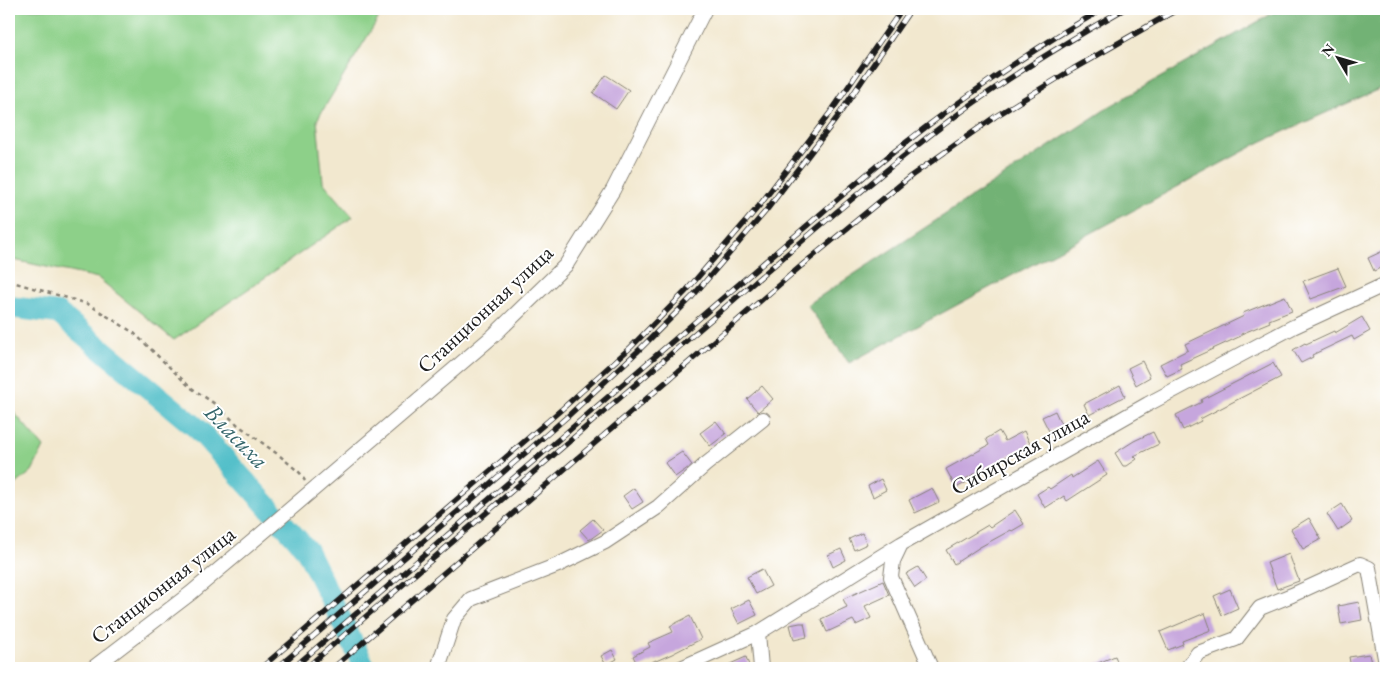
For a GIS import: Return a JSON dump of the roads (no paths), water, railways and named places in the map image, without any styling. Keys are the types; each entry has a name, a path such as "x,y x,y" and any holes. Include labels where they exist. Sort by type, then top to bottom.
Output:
{"street":[{"name":"Станционная улица","path":"93,668 191,593 260,535 493,336 566,265 614,190 705,9"},
{"name":"Сибирская улица","path":"681,668 758,633 901,544 1156,400 1293,327 1386,284"},
{"path":"438,668 454,619 472,598 558,565 605,542 658,507 705,465 763,419"},
{"path":"901,544 893,561 891,577 931,668"},
{"path":"1187,668 1198,653 1236,639 1260,608 1360,564 1369,568 1386,664"},
{"path":"758,633 761,668"}],"waterway":[{"name":"Власиха","path":"9,307 58,313 198,429 306,549 365,668"}],"railway":[{"path":"261,668 562,409 631,347 686,291 759,206 830,113 902,9"},
{"path":"277,668 568,416 637,352 692,297 765,212 836,119 911,9"},
{"path":"293,668 884,160 996,76 1049,41 1103,9"},
{"path":"306,668 815,230 898,161 941,127 1002,84 1054,50 1124,9"},
{"path":"333,668 801,266 911,176 996,116 1178,9"}]}
